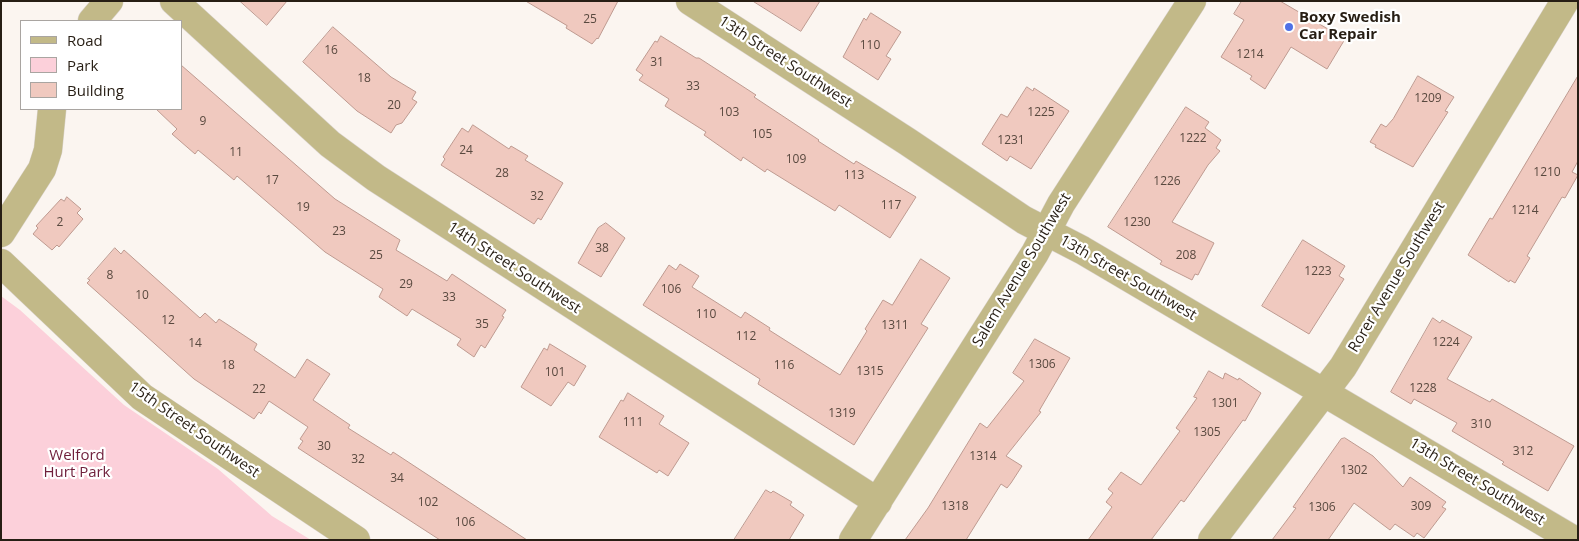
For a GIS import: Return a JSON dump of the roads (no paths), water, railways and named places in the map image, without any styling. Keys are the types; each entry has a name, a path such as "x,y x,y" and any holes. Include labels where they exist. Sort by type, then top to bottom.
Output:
{"street":[{"path":"93,20 110,1"},
{"name":"14th Street Southwest","path":"174,1 330,144 376,178 878,502"},
{"name":"13th Street Southwest","path":"690,1 908,142 1024,220 1082,250 1574,540"},
{"name":"Salem Avenue Southwest","path":"853,540 1047,232 1061,204 1192,1"},
{"path":"1565,1 1578,8"},
{"name":"Rorer Avenue Southwest","path":"1212,540 1343,366 1412,255 1499,106 1565,1"},
{"path":"1,233 42,170 48,150 52,110"},
{"name":"15th Street Southwest","path":"1,263 142,397 356,540"}],"place":[{"name":"Boxy Swedish Car Repair","path":"1289,27"}],"park label":[{"name":"Welford Hurt Park","path":"77,464"}]}
